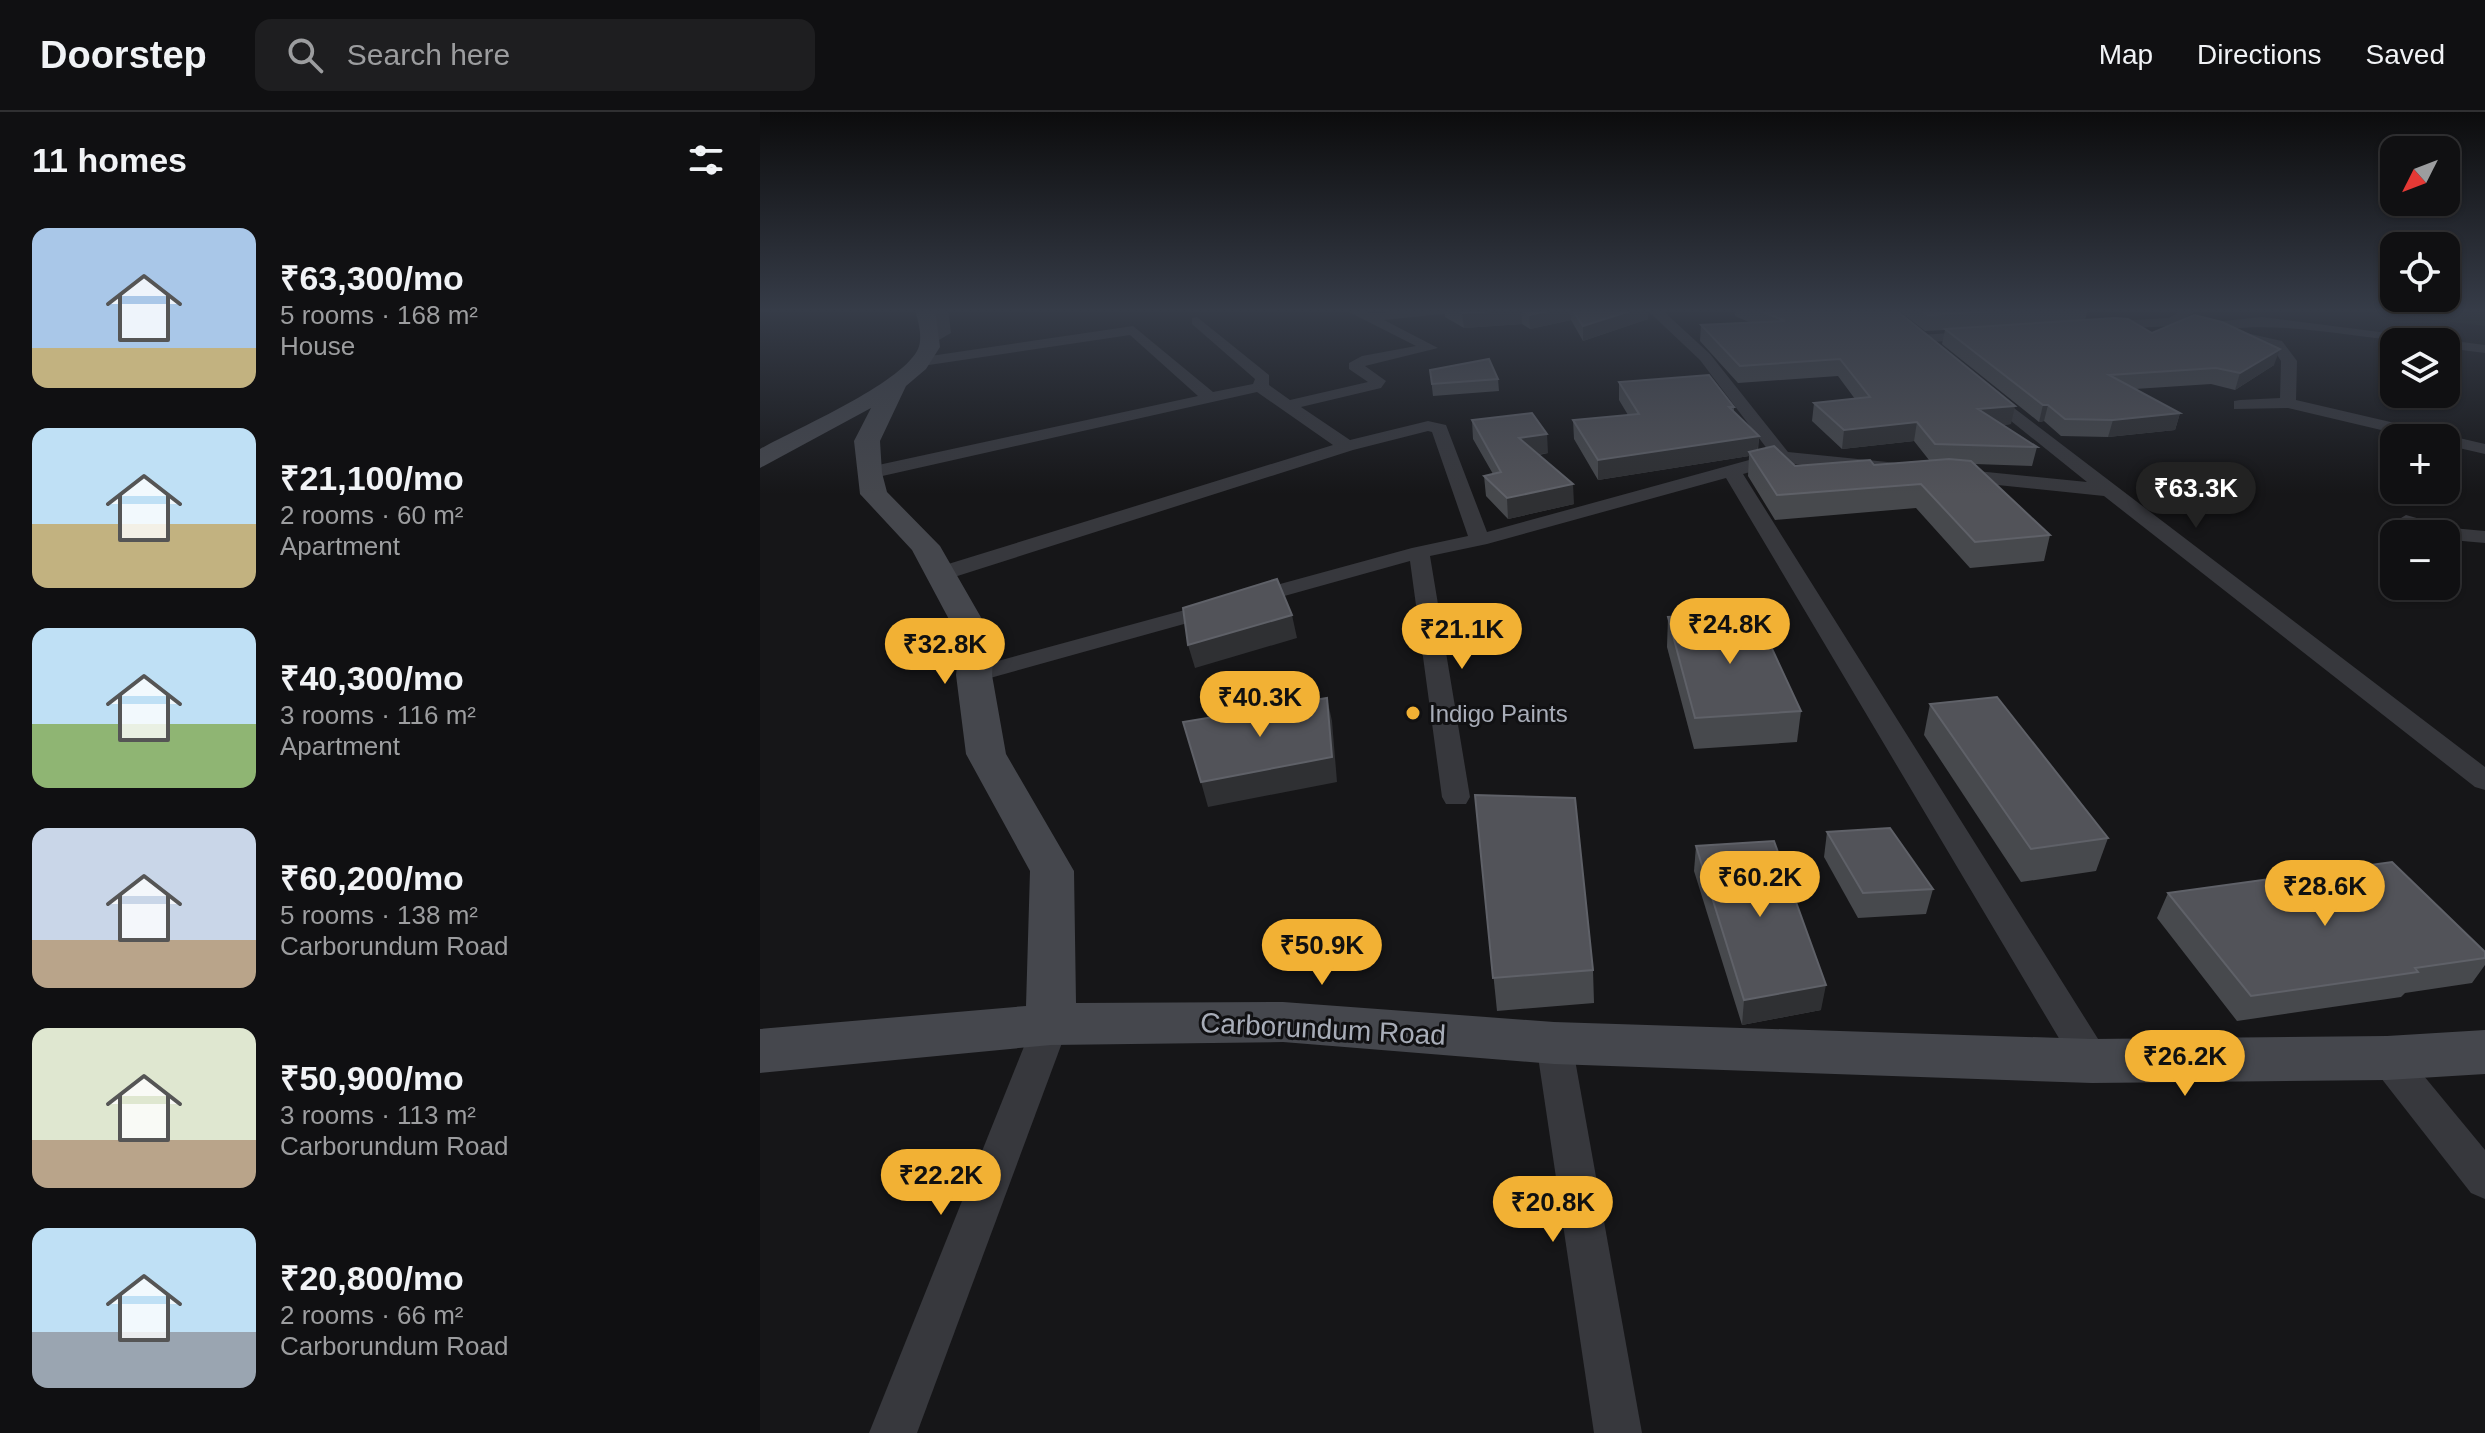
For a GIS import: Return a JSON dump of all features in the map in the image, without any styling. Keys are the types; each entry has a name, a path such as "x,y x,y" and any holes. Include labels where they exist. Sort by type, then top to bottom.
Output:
{"street":[{"path":"760,460 897,371"},
{"path":"893,1433 1051,1024 1052,871 986,754 974,675 977,640 925,546 874,494 869,473 867,441 910,371"},
{"path":"1179,371 1209,397"},
{"path":"1254,371 1263,378 1260,387"},
{"path":"1285,406 1375,385 1378,381 1362,371"},
{"path":"1716,371 1782,457"},
{"path":"2288,403 2289,371"},
{"path":"1966,378 2485,781"},
{"path":"869,473 1260,387 1347,446"},
{"path":"2240,405 2288,403 2380,424"},
{"path":"940,574 1347,446 1428,426 1440,429 1480,540"},
{"path":"2460,443 2485,449"},
{"path":"974,675 1419,552 1480,540 1782,457 1896,466 2107,490"},
{"path":"1731,470 2092,1061"},
{"path":"2460,535 2485,537"},
{"path":"1419,552 1456,797"},
{"name":"Carborundum Road","path":"763,1057 1051,1024 1283,1022 1554,1043 2092,1061 2387,1058 2485,1052"},
{"path":"1554,1043 1618,1433"},
{"path":"2387,1058 2485,1180"}],"building":[{"path":"1430,371 1494,371 1498,379 1432,384"},
{"path":"1849,371 1971,371 2015,406 1978,409 2037,447 1935,444 1917,422 1844,430 1814,403 1870,397"},
{"path":"1999,371 2176,371 2109,375 2180,413 2113,420 2065,419 2048,405 2043,405"},
{"path":"1709,375 1734,407 1729,407 1759,436 1598,460 1573,420 1639,414 1619,382"},
{"path":"1532,413 1547,434 1519,438 1573,484 1507,498 1484,476 1501,472 1472,420"},
{"path":"1774,446 1795,466 1870,460 1874,465 1949,459 1971,461 2050,535 1975,542 1921,484 1777,495 1749,452"},
{"path":"1277,579 1292,615 1188,645 1183,608"},
{"path":"1755,612 1801,711 1695,718 1668,617"},
{"path":"1997,697 2108,838 2031,849 1930,704"},
{"path":"1327,698 1332,757 1201,782 1183,722"},
{"path":"1475,795 1575,798 1593,970 1493,978"},
{"path":"1890,828 1933,889 1863,893 1827,832"},
{"path":"1774,841 1826,985 1744,1000 1696,846"},
{"path":"2392,862 2485,952 2485,958 2415,968 2418,972 2251,996 2168,893"}],"place":[{"name":"Indigo Paints","path":"1413,713"}]}
